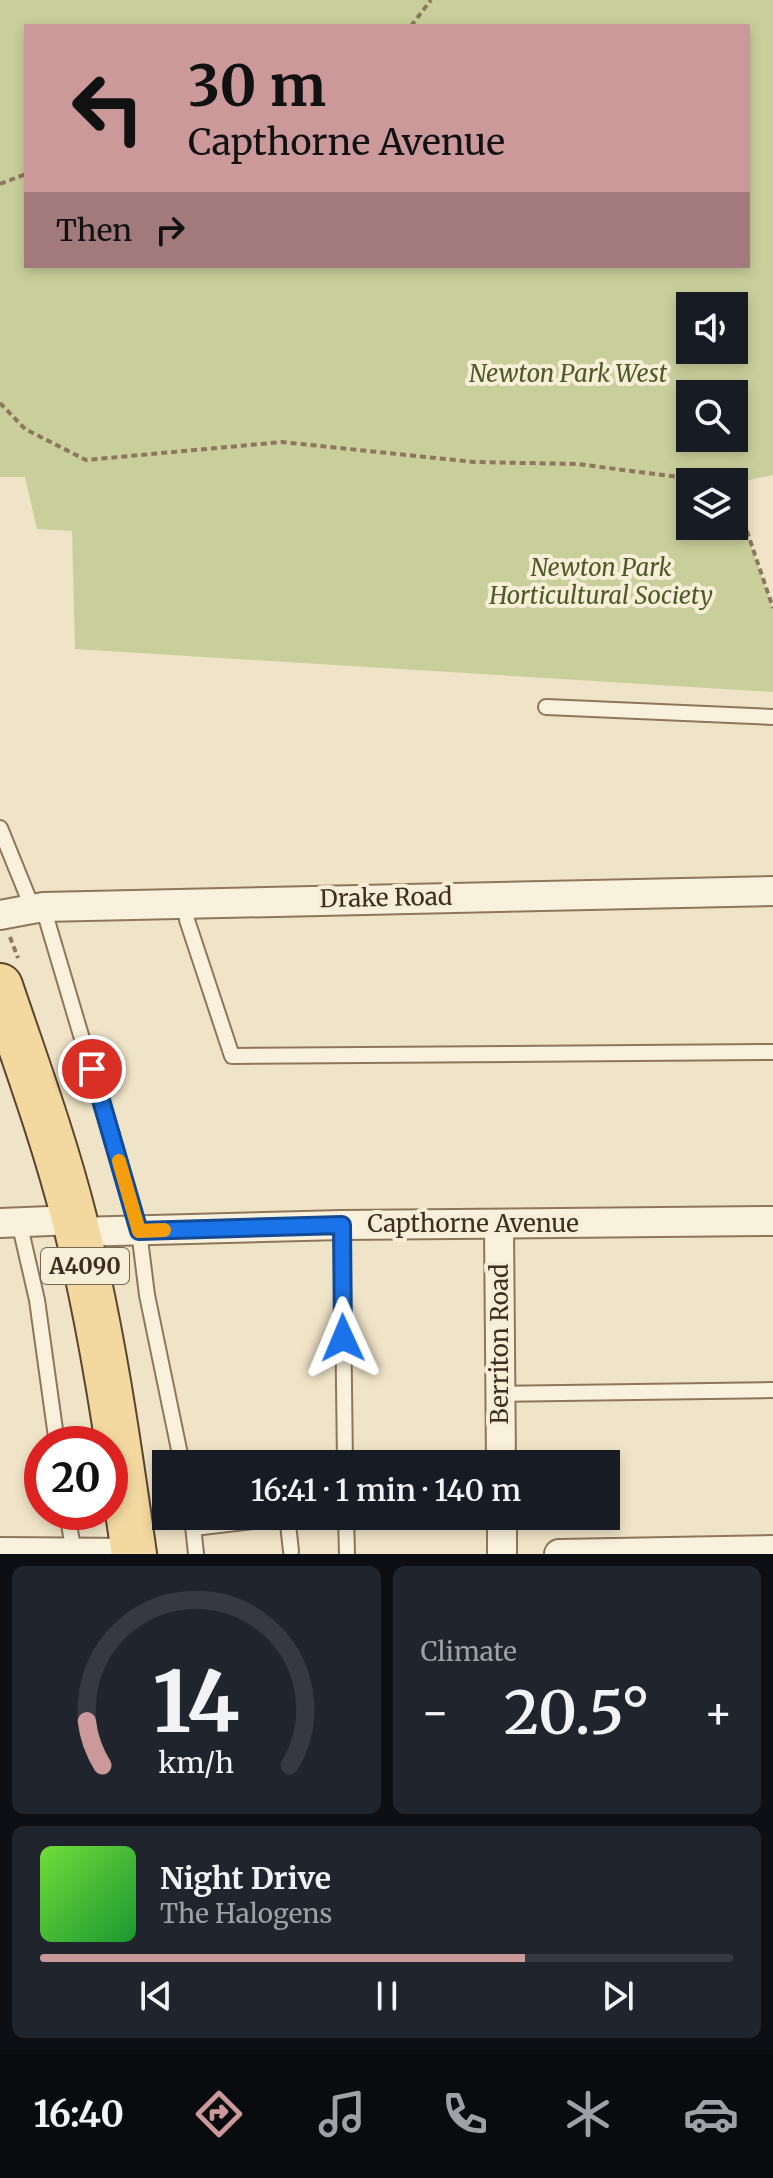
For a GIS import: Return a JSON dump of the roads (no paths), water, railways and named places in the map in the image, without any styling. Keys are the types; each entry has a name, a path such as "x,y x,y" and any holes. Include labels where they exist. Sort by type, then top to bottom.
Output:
{"main road":[{"name":"A4090","path":"0,986 48,1122 76,1226 99,1326 134,1553"}],"street":[{"name":"Drake Road","path":"0,915 38,907 773,891"},
{"name":"Capthorne Avenue","path":"10,1222 139,1231 342,1225 773,1221"},
{"name":"Berriton Road","path":"499,1225 501,1450"},
{"path":"502,1530 502,1554"},
{"path":"559,1554 773,1550"},
{"path":"0,1552 134,1553"}],"lane":[{"path":"546,707 773,717"},
{"path":"0,828 38,907 139,1231 147,1295 179,1450"},
{"path":"187,903 187,920 232,1056 773,1052"},
{"path":"10,1222 37,1300 54,1426"},
{"path":"342,1225 345,1450"},
{"path":"499,1394 773,1390"},
{"path":"70,1530 74,1554"},
{"path":"194,1530 196,1554"},
{"path":"289,1530 291,1551"},
{"path":"346,1530 347,1554"}],"park label":[{"name":"Newton Park West","path":"568,374"},
{"name":"Newton Park Horticultural Society","path":"601,582"}]}
